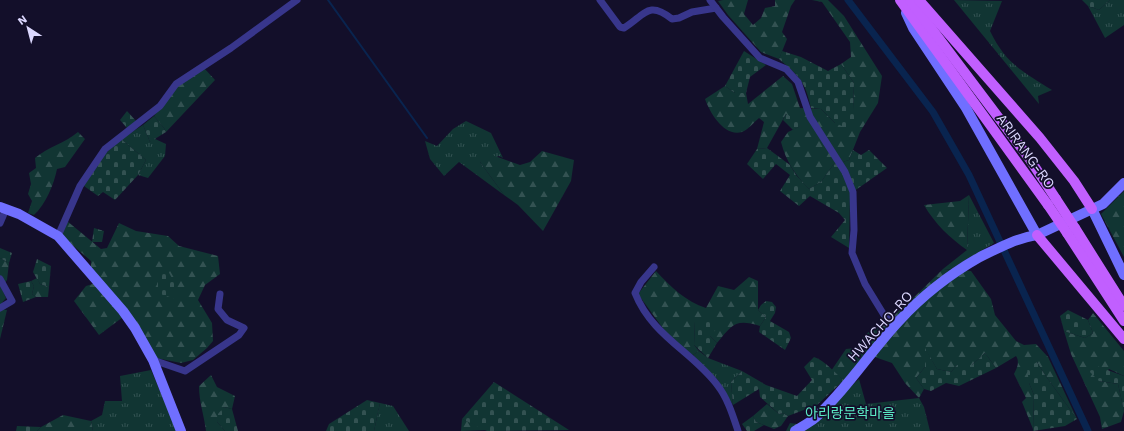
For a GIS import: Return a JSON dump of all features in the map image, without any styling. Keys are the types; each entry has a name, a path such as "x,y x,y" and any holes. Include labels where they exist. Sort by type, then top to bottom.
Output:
{"main road":[{"name":"ARIRANG-RO","path":"903,0 1010,132 1056,198 1071,231 1124,321"},
{"name":"ARIRANG-RO","path":"903,0 1048,205 1071,231 1124,306"},
{"path":"919,0 1040,138 1074,181 1092,209"},
{"path":"1037,235 1124,339"}],"street":[{"path":"58,236 80,186 105,149 160,106 176,84 231,48 297,0"},
{"path":"600,0 620,27 624,28 642,12 653,7 663,10 672,19 679,18 692,12 716,8"},
{"path":"710,0 760,58 786,69 798,82 810,117 846,172 853,192 854,230 852,253 865,284 884,315 899,321"},
{"path":"903,0 913,28 966,108 1037,235 1104,204 1124,183"},
{"path":"0,223 3,208 19,214 58,236 123,311 135,328 153,360 181,431"},
{"path":"1092,209 1124,275"},
{"name":"HWACHO-RO","path":"795,431 815,418 853,377 899,321 935,286 962,268 994,250 1018,240 1037,235"},
{"path":"654,266 641,282 635,293 638,302 672,343 698,365 718,386 729,406 738,431"},
{"path":"0,279 12,301 0,308"},
{"path":"153,360 185,370 240,336 244,328 227,320 218,309 220,294"}],"green space":[{"path":"748,0 744,14 753,25 761,18 765,8 775,6 775,0 795,0 791,6 782,32 787,39 779,59 761,52 728,15 718,1"},
{"path":"812,0 828,0 844,16 882,76 878,103 860,132 849,160 833,165 821,182 809,189 792,167 781,142 788,132 801,126 786,114 767,148 757,149 764,122 759,118 749,128 742,132 735,133 729,131 714,117 705,99 725,86 735,93 746,93 748,104 783,76 792,84 800,108 821,109 835,123 853,110 854,83 841,64 851,57 850,42 822,2"},
{"path":"954,0 1002,1 990,31 1002,51 1016,66 1052,90 1038,96 1039,104"},
{"path":"1082,0 1110,0 1099,10 1088,6"},
{"path":"1110,0 1124,0 1124,25 1105,38 1088,6 1099,10"},
{"path":"744,51 766,65 750,77 746,93 735,93 725,86"},
{"path":"782,51 801,57 828,71 841,64 854,83 853,110 858,116 849,129 835,123 821,109 811,108 801,80 779,59"},
{"path":"204,68 215,80 166,132 154,116 177,87"},
{"path":"127,111 136,121 127,128 120,120"},
{"path":"786,114 801,122 801,126 793,130 783,120"},
{"path":"154,116 166,132 150,142 143,125"},
{"path":"466,121 491,133 503,158 499,156 480,162 504,195 459,162 444,176 430,159 425,141 437,146 453,129"},
{"path":"143,125 150,142 153,138 166,144 165,156 148,178 138,175 146,160 121,139"},
{"path":"78,132 85,139 65,167 57,169 49,194 42,205 34,215 28,213 32,201 28,194 31,184 29,173 36,168 35,158"},
{"path":"121,139 146,160 138,175 115,200 103,192 98,196 84,186 105,154"},
{"path":"767,148 790,165 796,175 809,189 821,182 833,165 849,160 853,150 861,155 869,150 887,168 850,194 849,248 831,237 845,220 839,213 810,196 799,206 780,191 790,175 776,164 763,179 747,164 757,149"},
{"path":"542,151 574,160 571,181 543,231 518,205 504,195 480,162 484,152 520,165 530,162"},
{"path":"1124,191 1124,257 1101,214"},
{"path":"969,195 994,243 951,269 943,269 967,250"},
{"path":"969,195 967,250 943,230 924,205 960,201"},
{"path":"67,221 101,249 107,248 119,223 136,231 168,236 179,246 218,256 220,274 205,285 198,300 212,323 213,341 207,348 193,360 181,363 156,358 136,335 141,329 91,267 91,261 61,235"},
{"path":"94,228 104,231 102,242 92,242"},
{"path":"0,248 12,253 9,263 0,258"},
{"path":"0,258 9,263 7,280 1,287 6,298 0,305"},
{"path":"37,259 51,266 49,287 40,284 33,272"},
{"path":"162,268 167,269 178,289 176,299 157,293 157,273"},
{"path":"943,269 971,271 991,299 995,315 1016,341 1024,345 1036,344 1048,357 1077,419 1037,362 1029,383 1034,395 1033,429 1022,402 1026,398 1014,374 1018,363 1016,356 996,368 985,353 972,365 957,365 951,372 937,369 925,349 925,367 916,378 924,389 919,398 905,383 892,363 866,354 844,380 831,371 846,349 856,348 864,336 895,314"},
{"path":"656,271 685,298 706,308 718,286 734,290 749,277 758,281 758,310 766,317 760,326 745,323 735,325 717,343 695,321 694,345 699,351 693,355 670,338 638,294"},
{"path":"37,278 40,284 49,287 48,297 36,297 32,294 34,286 31,281"},
{"path":"31,281 34,286 32,294 36,297 23,302 18,284"},
{"path":"96,283 123,317 99,335 74,301 86,286"},
{"path":"766,301 772,302 776,307 775,313 770,321 789,332 791,338 785,350 759,332 760,326 766,317 758,310"},
{"path":"0,309 7,310 0,339"},
{"path":"1068,310 1088,320 1093,333 1085,338 1064,331 1060,316"},
{"path":"1093,313 1124,351 1124,376 1109,369 1099,381 1118,384 1124,411 1121,422 1102,429 1100,417 1071,354 1064,331 1085,338 1093,333 1088,320"},
{"path":"712,317 718,327 710,336 717,343 708,358 694,345 695,321"},
{"path":"925,348 937,369 951,372 957,365 972,365 985,353 996,368 959,386 946,383 931,391 924,389 916,378 925,367"},
{"path":"699,351 708,358 742,371 731,382 733,405 718,380 693,355"},
{"path":"814,357 826,364 844,380 817,405 788,416 783,413 779,414 760,397 759,389 733,405 731,382 742,371 766,385 797,396 812,380 804,367"},
{"path":"1037,362 1077,419 1065,426 1033,431 1034,395 1029,383 1027,368"},
{"path":"1094,365 1124,376 1124,411 1118,384 1099,381 1089,371"},
{"path":"151,370 177,431 93,431 91,421 102,415 105,401 122,401 120,376"},
{"path":"211,375 217,387 235,396 232,409 224,407 217,422 225,431 206,431 199,386"},
{"name":"아리랑문학마을","path":"859,379 866,404 919,398 924,407 930,431 799,431"},
{"path":"494,382 569,430 487,431 462,419"},
{"path":"367,400 380,403 374,431 326,431 329,424"},
{"path":"380,403 393,406 409,431 374,431"},
{"path":"767,404 779,414 783,413 788,416 781,426 774,429 756,422 753,416"},
{"path":"224,407 232,409 238,431 225,431 217,422 218,414"},
{"path":"63,415 91,421 93,431 37,431 41,427"},
{"path":"753,416 756,422 764,425 754,431 747,431 742,424"},
{"path":"462,419 488,430 461,431"},
{"path":"790,423 831,429 852,427 854,431 786,431"},
{"path":"17,426 41,427 37,431 16,431"}],"waterway":[{"path":"328,0 427,138"},
{"path":"848,0 933,112 969,175 1088,431"}]}
